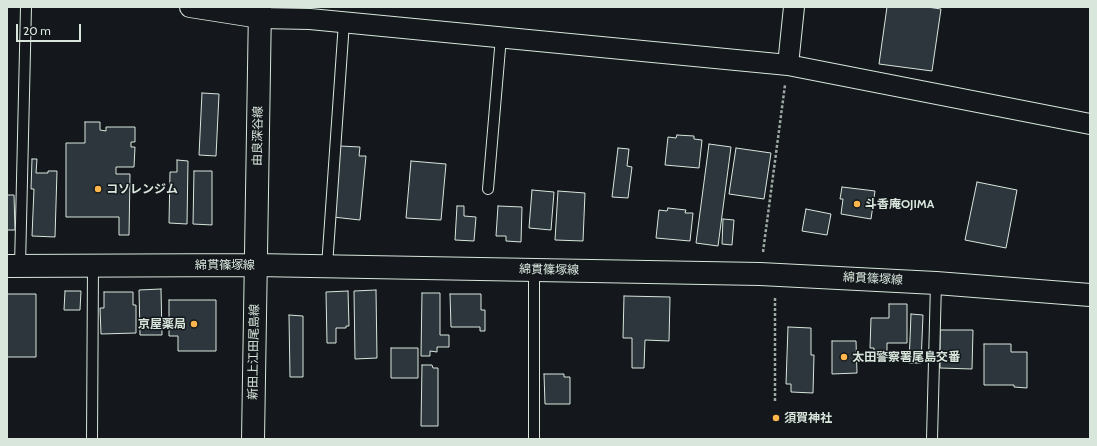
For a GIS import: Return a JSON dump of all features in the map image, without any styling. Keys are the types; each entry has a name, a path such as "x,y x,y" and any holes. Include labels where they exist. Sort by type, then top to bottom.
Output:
{"main road":[{"name":"由良深谷線","path":"255,265 260,12"},
{"name":"綿貫篠塚線","path":"13,266 255,265 768,275 936,283 1090,295"},
{"name":"新田上江田尾島線","path":"253,439 255,265"}],"street":[{"path":"190,7 260,12 310,19 788,65 1090,124"},
{"path":"788,65 794,7"}],"lane":[{"path":"13,266 26,7"},
{"path":"327,266 344,22"},
{"path":"488,189 501,37"},
{"path":"92,439 93,266"},
{"path":"534,270 534,439"},
{"path":"932,439 936,283"}],"path":[{"path":"775,401 768,275 788,65"}],"building":[{"path":"887,7 927,7 941,9 932,71 879,64"},
{"path":"202,93 219,94 216,156 199,155"},
{"name":"コソレンジム","path":"85,122 100,122 100,130 106,131 106,127 135,127 135,142 131,142 131,147 135,147 134,167 116,167 116,174 130,174 129,235 119,235 119,217 66,217 66,143 85,143"},
{"path":"677,135 694,136 694,139 702,140 699,168 665,165 668,137 676,138"},
{"path":"709,144 731,147 718,246 696,243"},
{"path":"340,146 360,147 359,156 366,156 360,220 333,217"},
{"path":"618,148 629,149 627,166 632,167 628,198 612,197"},
{"path":"736,148 771,153 764,199 729,194"},
{"path":"32,159 37,159 36,173 57,171 55,237 32,236 34,189 31,189"},
{"path":"177,160 188,161 187,224 169,223 170,172 177,172"},
{"path":"411,161 446,164 441,220 406,218"},
{"path":"194,171 212,171 212,225 193,224"},
{"path":"977,182 1017,190 1006,248 965,240"},
{"path":"842,187 875,191 871,219 841,214 843,199 840,199"},
{"path":"532,190 554,192 551,230 529,228"},
{"path":"558,191 585,193 583,241 555,240"},
{"path":"7,195 14,195 15,230 7,230"},
{"path":"457,206 464,206 464,216 476,217 474,241 455,240"},
{"path":"498,206 522,207 521,242 506,241 506,236 496,236"},
{"path":"668,208 686,210 685,213 693,213 690,241 656,238 659,210 667,211"},
{"path":"806,209 831,214 827,235 802,231"},
{"path":"723,219 734,220 732,245 722,244"},
{"path":"161,289 162,335 140,335 139,290"},
{"path":"376,290 377,358 355,359 354,291"},
{"path":"65,291 81,291 80,310 64,310"},
{"path":"348,291 349,326 346,326 346,328 336,328 336,343 327,343 326,292"},
{"path":"104,292 133,292 133,305 136,305 136,333 101,334 100,308 104,308"},
{"path":"422,293 440,293 440,335 449,335 449,347 437,347 437,352 430,351 430,356 421,356"},
{"path":"7,294 36,294 36,357 7,357"},
{"path":"450,294 481,294 481,310 485,310 485,331 480,331 480,327 451,327"},
{"path":"624,296 670,297 669,341 645,340 644,368 632,368 632,338 623,338"},
{"path":"169,300 216,300 216,351 178,351 178,336 169,336"},
{"path":"889,304 907,304 907,343 887,343 887,354 874,354 874,348 870,348 871,318 889,318"},
{"path":"911,314 923,315 921,363 909,363"},
{"path":"289,315 303,316 303,377 290,377"},
{"path":"788,327 811,328 811,355 814,355 813,393 791,392 791,384 786,384"},
{"path":"940,330 973,330 972,369 940,368"},
{"path":"832,341 856,341 857,373 832,374"},
{"path":"984,344 1011,344 1011,352 1027,352 1027,388 1014,387 1014,385 984,385"},
{"path":"391,348 418,348 418,378 391,378"},
{"path":"422,365 432,365 433,368 438,368 438,426 421,426"},
{"path":"544,374 564,374 564,377 570,377 570,404 545,404"}],"place":[{"name":"コソレンジム","path":"98,189"},
{"name":"斗香庵OJIMA","path":"857,204"},
{"name":"京屋薬局","path":"194,324"},
{"name":"太田警察署尾島交番","path":"844,357"},
{"name":"須賀神社","path":"776,418"}]}
